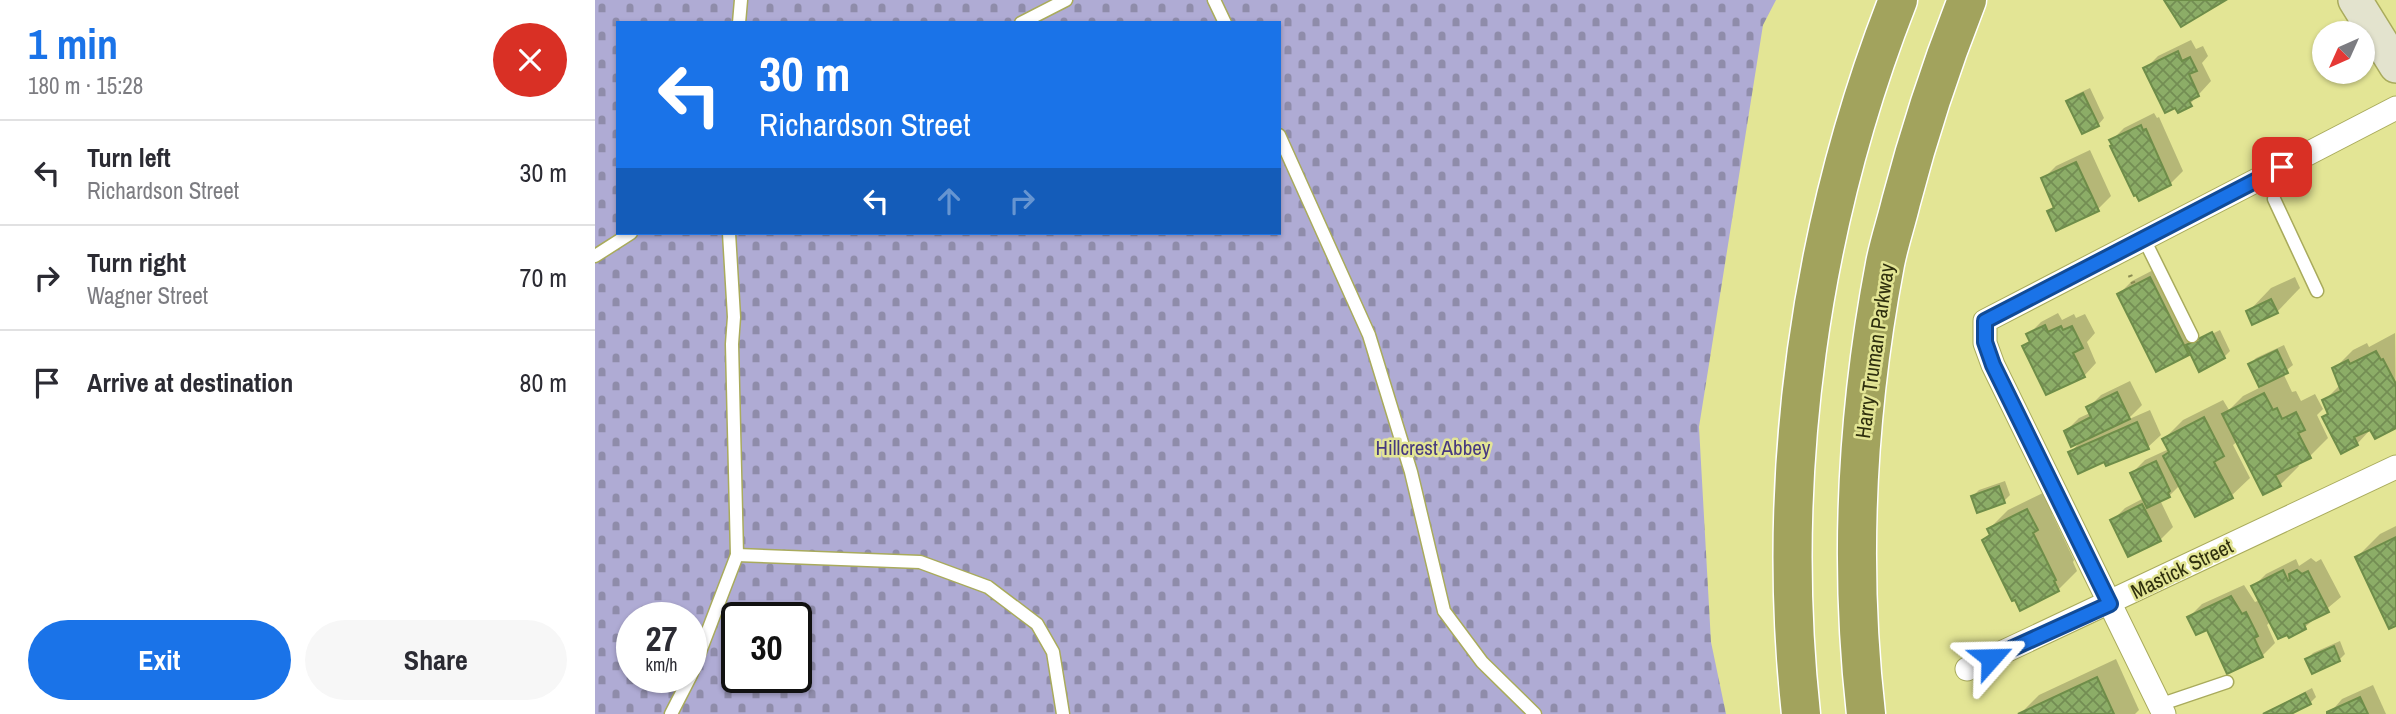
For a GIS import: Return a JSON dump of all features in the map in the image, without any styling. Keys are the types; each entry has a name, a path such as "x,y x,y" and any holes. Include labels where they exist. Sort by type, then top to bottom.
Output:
{"highway":[{"path":"1801,714 1793,565 1796,459 1807,354 1847,85 1872,0"},
{"path":"1823,250 1849,147 1881,44 1898,0"},
{"name":"Harry Truman Parkway","path":"1865,714 1860,667 1857,565 1860,463 1872,350 1885,263 1911,164 1941,66 1967,0"}],"main road":[{"path":"2355,0 2396,66"}],"street":[{"path":"2162,710 1993,365 1985,342 1985,321 2396,108"},
{"name":"Mastick Street","path":"1967,669 2110,604 2396,467"}],"lane":[{"path":"739,21 741,0"},
{"path":"1025,21 1066,0"},
{"path":"1214,0 1224,21"},
{"path":"1281,139 1369,335 1411,472 1444,611 1482,662 1535,714"},
{"path":"2274,199 2317,291"},
{"path":"595,256 628,235"},
{"path":"707,634 737,555 729,235"},
{"path":"2144,239 2192,336"},
{"path":"737,555 920,562 988,587 1037,624 1053,652 1063,714"},
{"path":"2162,710 2228,681"},
{"path":"671,714 682,693"}],"green space":[{"name":"Hillcrest Abbey","path":"595,0 1776,0 1763,25 1699,427 1711,642 1726,714 595,714"}],"building":[{"path":"2164,0 2226,0 2181,27"},
{"path":"2178,51 2182,61 2190,57 2197,71 2189,74 2199,96 2189,101 2192,106 2178,113 2175,108 2165,113 2143,68"},
{"path":"2083,93 2099,126 2082,134 2066,101"},
{"path":"2141,125 2143,130 2146,129 2171,185 2139,201 2136,195 2134,196 2109,140"},
{"path":"2076,162 2099,211 2056,231 2047,211 2054,208 2041,178"},
{"path":"2150,277 2189,355 2156,372 2117,294"},
{"path":"2271,299 2278,313 2252,325 2246,311"},
{"path":"2045,325 2048,332 2061,326 2063,330 2072,326 2083,348 2073,353 2085,377 2046,395 2022,346 2030,342 2026,334"},
{"path":"2212,332 2225,358 2199,372 2186,345"},
{"path":"2277,350 2288,373 2259,387 2248,364"},
{"path":"2376,351 2396,384 2396,428 2375,439 2370,430 2354,437 2358,445 2341,454 2322,417 2328,414 2322,400 2341,391 2332,368 2348,360 2350,364"},
{"path":"2117,392 2130,419 2071,447 2064,431 2091,417 2086,407"},
{"path":"2264,393 2273,410 2277,408 2282,419 2296,412 2305,430 2298,433 2311,458 2275,475 2281,486 2263,495 2222,414"},
{"path":"2204,417 2224,456 2214,462 2233,498 2195,517 2163,456 2169,452 2162,439"},
{"path":"2137,422 2149,449 2106,466 2104,462 2078,474 2068,452"},
{"path":"2156,461 2170,491 2170,497 2147,508 2130,473"},
{"path":"1999,486 2005,503 1977,513 1971,496"},
{"path":"2142,504 2161,541 2128,557 2110,520"},
{"path":"2027,509 2038,530 2033,533 2059,591 2020,611 2015,600 2012,601 1982,540 1990,535 1987,529"},
{"path":"2396,537 2396,626 2389,629 2355,557"},
{"path":"2283,570 2288,581 2289,574 2297,570 2302,574 2308,571 2329,612 2304,624 2306,629 2289,638 2287,635 2278,639 2251,586"},
{"path":"2231,596 2242,614 2246,612 2258,636 2254,638 2263,657 2227,674 2207,630 2196,635 2187,617"},
{"path":"2334,646 2340,661 2312,674 2305,659"},
{"path":"2097,677 2114,714 2018,714"},
{"path":"2305,693 2311,704 2291,714 2263,714"},
{"path":"2360,697 2368,714 2327,714 2327,712"}],"route":[{"path":"1991,658 2110,604 1993,365 1985,342 1985,321 2282,167"}]}
